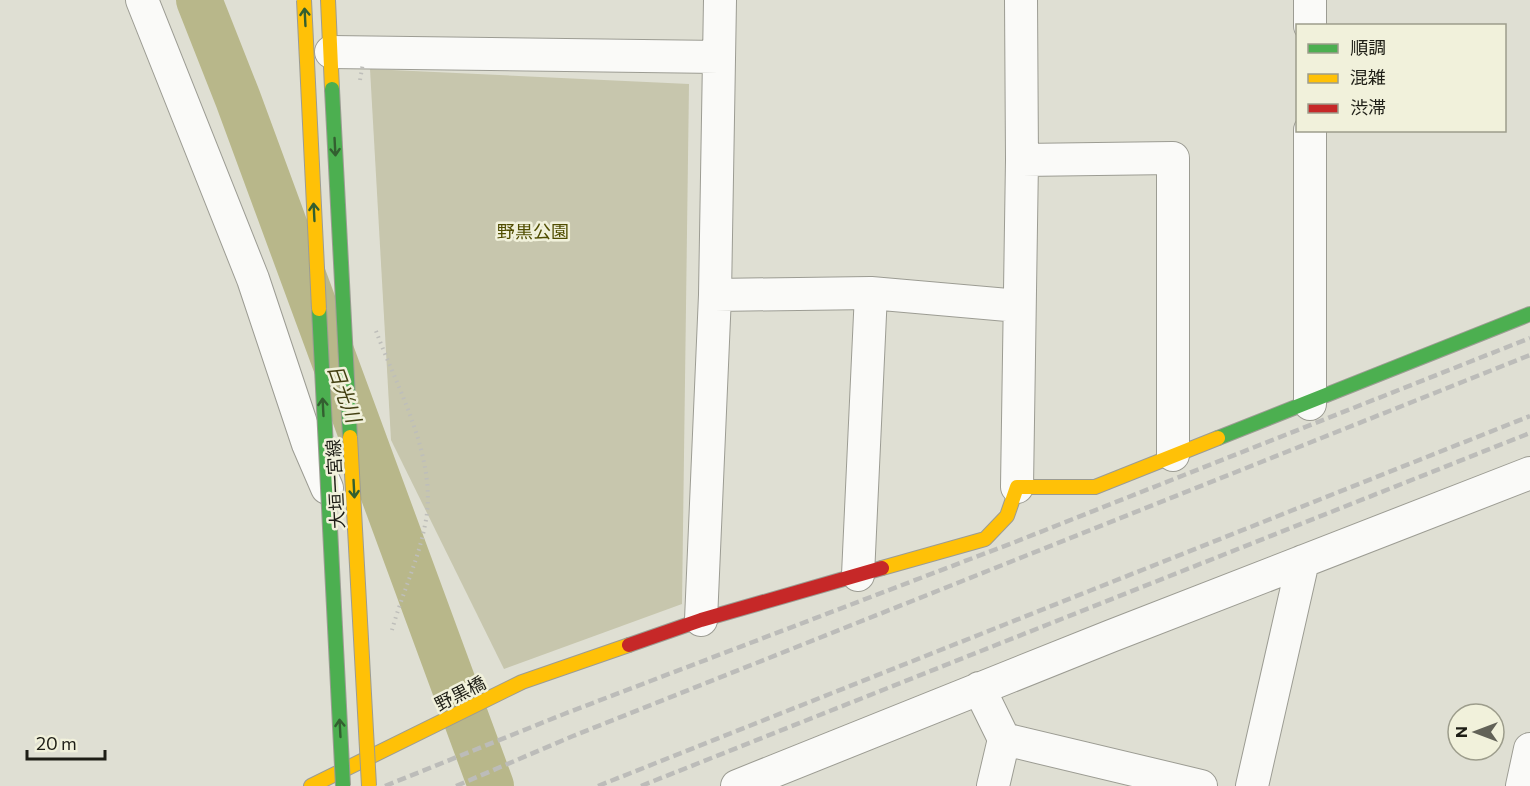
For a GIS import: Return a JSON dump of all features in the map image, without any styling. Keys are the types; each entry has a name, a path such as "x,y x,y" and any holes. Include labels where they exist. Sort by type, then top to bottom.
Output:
{"main road":[{"name":"大垣一宮線","path":"304,0 356,779"},
{"name":"大垣一宮線","path":"327,0 331,52 356,779"},
{"path":"1017,487 1095,487 1310,404 1530,314"},
{"name":"野黒橋","path":"311,786 356,779 415,736 522,682 701,620 985,539 1007,516 1017,487"}],"street":[{"path":"142,0 253,279 308,444 340,520 345,542 356,779"},
{"path":"701,620 715,295 720,0"},
{"path":"1017,487 1022,159 1021,0"},
{"path":"1310,0 1310,24"},
{"path":"331,52 719,57"},
{"path":"1310,132 1310,404"},
{"path":"1022,159 1173,158 1173,455"},
{"path":"715,295 871,293 1019,306"},
{"path":"858,575 871,293"},
{"path":"737,786 979,688 1530,473"},
{"path":"1252,786 1303,561"},
{"path":"979,688 1004,740 993,786"},
{"path":"1004,740 1201,786"},
{"path":"1522,786 1530,749"}],"path":[{"path":"360,84 363,63"},
{"path":"374,326 421,446 429,487 426,523 391,632"}],"green space":[{"name":"野黒公園","path":"370,69 689,84 682,604 504,669 391,440"}],"waterway":[{"name":"日光川","path":"199,0 238,99 491,786"}],"railway":[{"path":"385,786 564,714 1015,542 1530,338"},
{"path":"456,786 573,736 1530,355"},
{"path":"598,786 1530,416"},
{"path":"641,786 1530,433"}],"traffic: fast":[{"path":"332,89 350,437"},
{"path":"319,309 343,786"},
{"path":"1218,438 1530,314"}],"traffic: slow":[{"path":"304,0 319,309"},
{"path":"328,0 332,89"},
{"path":"350,437 369,786"},
{"path":"882,568 985,539 1007,516 1017,487 1095,487 1218,438"},
{"path":"311,786 522,682 629,645"}],"traffic: jam":[{"path":"629,645 701,620 882,568"}]}
